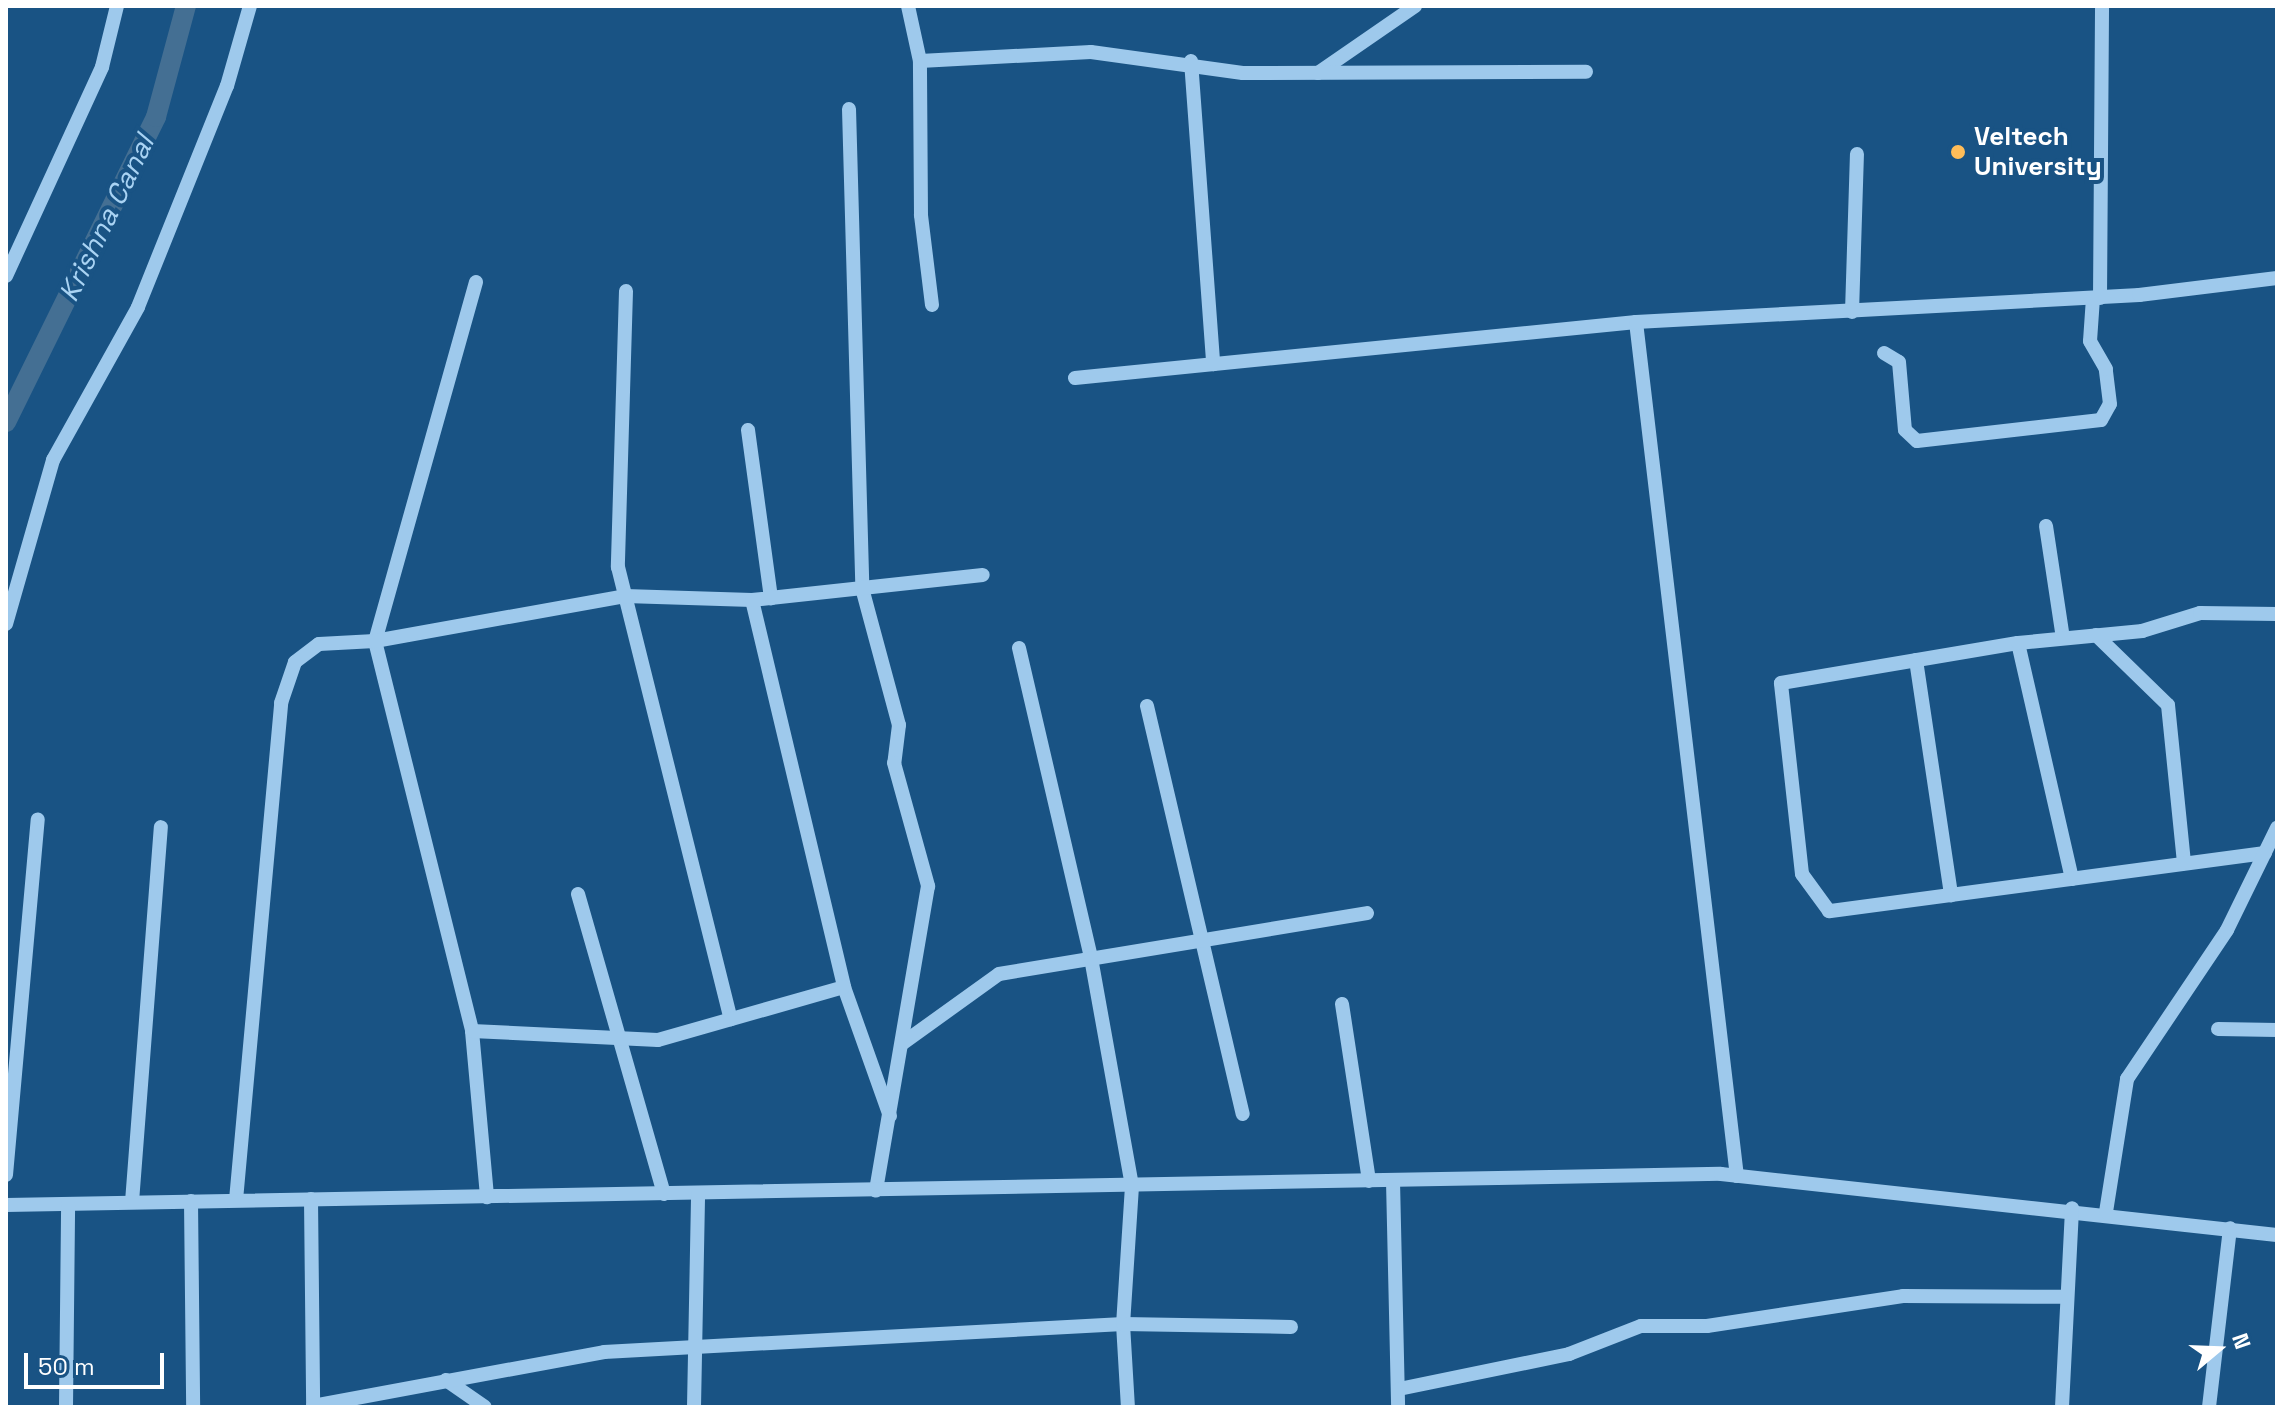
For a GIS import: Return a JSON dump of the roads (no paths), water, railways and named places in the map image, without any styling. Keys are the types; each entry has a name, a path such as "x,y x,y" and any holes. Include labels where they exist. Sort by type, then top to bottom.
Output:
{"street":[{"path":"6,276 102,67 117,6"},
{"path":"6,624 53,460 138,307 227,86 250,6"},
{"path":"908,6 920,61 921,215 932,305"},
{"path":"1318,73 1415,6"},
{"path":"1884,353 1899,362 1905,430 1917,441 2101,420 2110,404 2106,369 2090,341 2097,298 2102,6"},
{"path":"920,61 1091,52 1191,61 1243,73 1586,72"},
{"path":"1191,61 1213,364"},
{"path":"849,109 862,588 899,725 894,763 928,886 911,954 903,1043 876,1191"},
{"path":"1852,312 1857,154"},
{"path":"1075,378 1636,322 2097,298 2277,278"},
{"path":"476,282 375,641 472,1031 487,1197"},
{"path":"626,291 618,567 731,1019"},
{"path":"1636,322 1737,1176"},
{"path":"748,430 771,598"},
{"path":"2046,526 2063,638"},
{"path":"236,1200 281,703 295,662 319,644 375,641 625,596 752,600 983,575"},
{"path":"752,600 844,987 890,1116"},
{"path":"2265,853 1829,911 1802,874 1781,683 2018,643 2142,631 2200,613 2277,614"},
{"path":"2096,635 2168,705 2184,863"},
{"path":"2018,643 2072,879"},
{"path":"1019,648 1091,958 1132,1186 1123,1324 1128,1407"},
{"path":"1916,660 1951,895"},
{"path":"1147,706 1243,1114"},
{"path":"6,1175 38,819"},
{"path":"132,1202 161,827"},
{"path":"2106,1212 2127,1079 2227,930 2277,828"},
{"path":"578,894 664,1194"},
{"path":"903,1043 999,974 1367,913"},
{"path":"472,1031 658,1040 844,987"},
{"path":"1342,1004 1369,1181"},
{"path":"2218,1029 2277,1030"},
{"path":"6,1205 1737,1176 2072,1208 2277,1235"},
{"path":"1393,1181 1398,1407"},
{"path":"694,1407 699,1349 698,1193"},
{"path":"311,1199 313,1406 604,1352 1123,1324 1291,1327"},
{"path":"191,1201 193,1407"},
{"path":"66,1407 68,1204"},
{"path":"2062,1407 2072,1208"},
{"path":"2209,1407 2230,1228"},
{"path":"1399,1389 1569,1354 1641,1326 1707,1326 1903,1296 2067,1297"},
{"path":"446,1380 485,1407"}],"waterway":[{"name":"Krishna Canal","path":"6,422 156,117 186,6"}],"place":[{"name":"Veltech University","path":"1958,152"}]}
